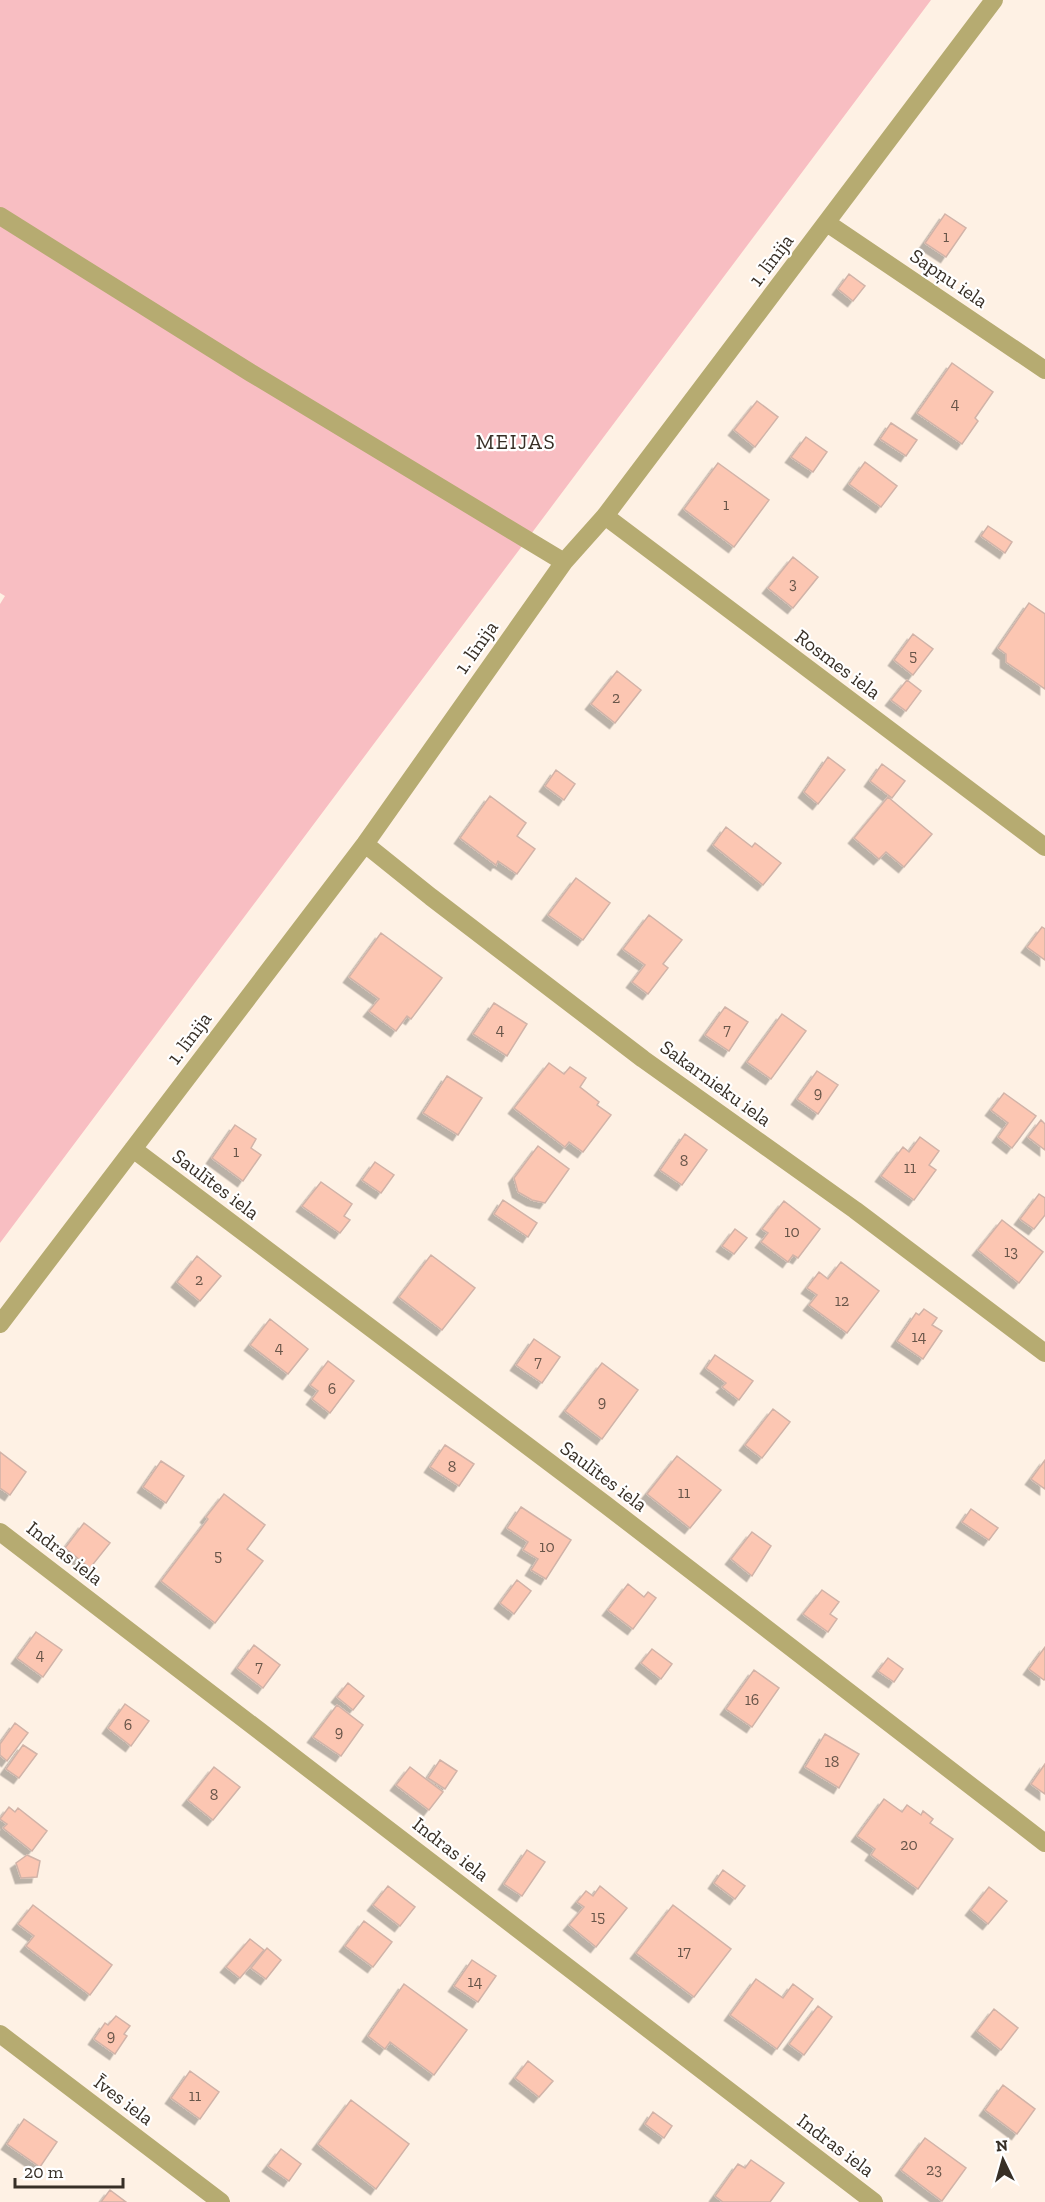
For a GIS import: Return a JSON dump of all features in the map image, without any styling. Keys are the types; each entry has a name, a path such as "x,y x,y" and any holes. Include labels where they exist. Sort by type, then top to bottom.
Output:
{"street":[{"name":"1. līnija","path":"0,1324 365,844 564,562 605,516 994,0"},
{"path":"0,216 251,373 564,562"},
{"name":"Sapņu iela","path":"827,224 1045,370"},
{"name":"Rosmes iela","path":"605,516 1045,847"},
{"name":"Sakarnieku iela","path":"365,844 643,1059 855,1210 1045,1353"},
{"name":"Saulītes iela","path":"133,1149 606,1505 1045,1843"},
{"name":"Indras iela","path":"0,1532 874,2202"},
{"name":"Īves iela","path":"0,2034 221,2202"}],"shaded area":[{"path":"0,0 931,0 0,1243 0,604 5,596 0,593"}],"building":[{"path":"945,214 966,228 946,257 925,243"},
{"path":"849,274 865,286 853,301 838,289"},
{"path":"952,363 993,392 975,418 978,421 962,444 917,413"},
{"path":"757,401 778,417 755,447 734,430"},
{"path":"891,423 917,440 906,456 880,439"},
{"path":"806,437 827,452 813,472 791,457"},
{"path":"865,462 897,486 881,507 849,484"},
{"path":"718,463 769,500 734,547 684,509"},
{"path":"988,526 1012,542 1005,553 981,536"},
{"path":"793,557 818,577 793,608 768,588"},
{"path":"1029,603 1045,614 1045,689 1006,662 1006,654 998,648"},
{"path":"913,634 933,649 913,675 894,660"},
{"path":"617,671 641,690 615,723 591,704"},
{"path":"907,680 921,691 906,711 891,700"},
{"path":"828,757 845,770 818,804 804,792"},
{"path":"882,764 905,781 892,798 870,781"},
{"path":"556,770 575,784 564,800 545,786"},
{"path":"490,796 526,823 517,836 535,849 517,874 498,861 496,865 460,838"},
{"path":"888,797 932,834 904,867 886,852 879,859 854,838"},
{"path":"726,827 752,847 755,843 781,863 763,885 713,845"},
{"path":"576,878 610,903 583,940 548,915"},
{"path":"649,915 682,940 663,964 668,968 648,994 632,982 645,965 623,949"},
{"path":"1042,927 1045,929 1045,960 1027,947"},
{"path":"381,933 442,978 411,1019 407,1016 396,1031 369,1011 379,999 349,977"},
{"path":"494,1003 527,1024 507,1056 473,1034"},
{"path":"725,1007 748,1022 729,1051 705,1035"},
{"path":"782,1014 806,1031 771,1079 747,1062"},
{"path":"549,1063 564,1074 570,1067 586,1078 580,1087 599,1102 597,1105 611,1115 583,1152 569,1142 565,1147 514,1108"},
{"path":"817,1071 838,1085 818,1114 797,1099"},
{"path":"447,1076 482,1098 458,1135 423,1113"},
{"path":"1004,1093 1036,1116 1012,1148 998,1137 1008,1123 991,1110"},
{"path":"1041,1120 1045,1124 1045,1150 1028,1137"},
{"path":"235,1125 256,1139 251,1148 261,1155 243,1181 212,1158"},
{"path":"685,1134 707,1150 682,1185 660,1170"},
{"path":"920,1137 939,1151 929,1165 936,1170 914,1200 881,1176 903,1147 909,1152"},
{"path":"538,1146 569,1169 545,1203 532,1200 518,1192 514,1178"},
{"path":"375,1162 394,1175 381,1193 362,1180"},
{"path":"321,1182 352,1204 344,1216 350,1220 340,1233 302,1206"},
{"path":"1039,1194 1045,1198 1045,1215 1034,1229 1020,1219"},
{"path":"503,1200 537,1223 528,1237 494,1214"},
{"path":"784,1201 820,1229 798,1258 793,1255 788,1262 761,1242 768,1233 762,1229"},
{"path":"1002,1220 1043,1252 1019,1283 978,1250"},
{"path":"735,1229 747,1238 734,1254 722,1246"},
{"path":"431,1255 475,1288 442,1330 399,1297"},
{"path":"197,1256 221,1276 200,1301 177,1282"},
{"path":"841,1262 879,1291 847,1333 809,1305 817,1295 807,1288 819,1272 828,1279"},
{"path":"924,1309 937,1318 932,1325 942,1331 923,1359 897,1341 916,1313 919,1315"},
{"path":"270,1319 308,1349 288,1374 250,1345"},
{"path":"534,1339 560,1357 542,1383 516,1365"},
{"path":"715,1355 753,1381 739,1400 722,1387 726,1383 706,1368"},
{"path":"328,1361 354,1381 330,1413 312,1399 318,1391 310,1385"},
{"path":"602,1363 638,1390 602,1439 565,1411"},
{"path":"773,1409 790,1422 762,1458 745,1445"},
{"path":"445,1445 474,1464 459,1486 430,1467"},
{"path":"0,1452 26,1472 10,1495 0,1488"},
{"path":"677,1456 721,1490 690,1528 647,1494"},
{"path":"1045,1460 1045,1489 1031,1479"},
{"path":"161,1461 184,1476 166,1503 143,1487"},
{"path":"224,1494 265,1525 247,1549 263,1561 215,1623 161,1581"},
{"path":"521,1507 571,1540 546,1579 531,1570 538,1559 523,1550 528,1542 507,1528"},
{"path":"971,1509 998,1528 989,1540 962,1522"},
{"path":"84,1523 110,1543 90,1568 65,1548"},
{"path":"752,1532 771,1546 752,1576 731,1559"},
{"path":"517,1580 531,1591 514,1614 500,1603"},
{"path":"628,1584 644,1597 648,1592 656,1598 633,1629 608,1610"},
{"path":"822,1590 839,1602 830,1614 837,1619 828,1632 803,1614"},
{"path":"36,1632 62,1650 43,1677 17,1658"},
{"path":"254,1645 280,1665 263,1688 237,1668"},
{"path":"1045,1647 1045,1679 1044,1680 1029,1669"},
{"path":"652,1649 672,1664 661,1679 641,1663"},
{"path":"888,1658 903,1669 894,1682 878,1671"},
{"path":"754,1670 779,1688 752,1727 726,1709"},
{"path":"348,1683 364,1696 353,1710 337,1697"},
{"path":"125,1704 149,1721 131,1746 108,1728"},
{"path":"337,1705 363,1725 341,1756 313,1737"},
{"path":"15,1723 28,1733 7,1761 0,1755 0,1744"},
{"path":"825,1734 859,1754 839,1788 805,1767"},
{"path":"23,1745 37,1754 19,1778 6,1769"},
{"path":"440,1760 457,1771 445,1789 428,1778"},
{"path":"1045,1764 1045,1794 1031,1784"},
{"path":"214,1767 240,1787 213,1820 188,1800"},
{"path":"410,1767 443,1792 429,1810 396,1785"},
{"path":"884,1799 902,1812 907,1805 921,1815 923,1811 933,1819 930,1823 953,1839 918,1889 871,1855 875,1849 857,1836"},
{"path":"9,1807 15,1812 18,1808 47,1831 32,1851 3,1828 7,1824 0,1819"},
{"path":"527,1850 545,1862 522,1896 504,1884"},
{"path":"27,1855 40,1861 37,1877 21,1878 16,1863"},
{"path":"723,1870 745,1886 735,1899 714,1883"},
{"path":"388,1886 415,1907 400,1926 373,1905"},
{"path":"600,1886 627,1908 596,1947 569,1925 584,1907 577,1902 586,1891 593,1896"},
{"path":"989,1887 1007,1901 988,1924 971,1910"},
{"path":"33,1905 112,1965 90,1995 26,1946 34,1936 18,1924"},
{"path":"673,1905 731,1949 694,1997 636,1953"},
{"path":"364,1921 392,1942 373,1967 345,1946"},
{"path":"250,1939 264,1950 240,1978 226,1967"},
{"path":"267,1948 281,1960 266,1979 251,1968"},
{"path":"472,1960 496,1976 478,2002 454,1986"},
{"path":"756,1979 783,1998 793,1984 813,1999 777,2049 730,2015"},
{"path":"404,1984 467,2030 434,2075 390,2042 385,2049 368,2036"},
{"path":"818,2006 832,2017 804,2055 789,2044"},
{"path":"994,2009 1018,2028 1001,2050 977,2031"},
{"path":"116,2016 130,2026 124,2034 127,2036 115,2054 94,2039 105,2023 108,2025"},
{"path":"528,2061 553,2081 539,2097 515,2078"},
{"path":"190,2071 219,2092 200,2119 171,2098"},
{"path":"1003,2085 1035,2109 1017,2134 985,2110"},
{"path":"351,2100 409,2144 376,2189 318,2144"},
{"path":"653,2112 672,2126 664,2138 645,2124"},
{"path":"24,2119 57,2142 40,2167 7,2144"},
{"path":"925,2138 966,2168 942,2201 901,2170"},
{"path":"281,2149 301,2164 289,2181 268,2166"},
{"path":"751,2160 784,2183 770,2202 723,2202 715,2196 738,2164 745,2168"},
{"path":"110,2190 126,2202 101,2202"}],"district":[{"name":"MEIJAS","path":"516,442"}]}
